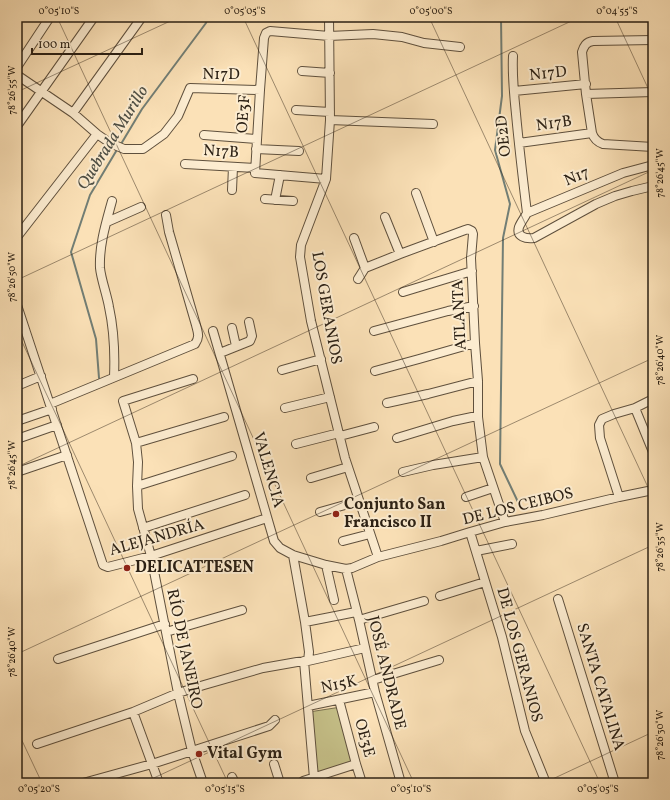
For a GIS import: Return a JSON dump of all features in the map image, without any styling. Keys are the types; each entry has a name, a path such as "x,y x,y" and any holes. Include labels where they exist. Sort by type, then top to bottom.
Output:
{"street":[{"path":"17,67 50,17"},
{"path":"17,126 94,17"},
{"path":"73,113 142,17"},
{"name":"LOS GERANIOS","path":"329,17 330,116 326,179 301,245 300,257 311,322 348,467 378,557"},
{"name":"OE3F","path":"255,171 264,38 266,33 270,31 329,36"},
{"path":"329,36 373,34 402,37 424,43 460,47"},
{"path":"653,40 593,41 588,42 584,46 582,52 586,94 594,138 603,144 653,147"},
{"name":"OE2D","path":"513,56 512,73 527,213"},
{"path":"302,71 330,73"},
{"path":"17,75 73,113 97,134 17,237"},
{"name":"N17D","path":"514,92 586,84"},
{"name":"N17D","path":"97,134 110,143 124,149 143,148 164,134 178,116 190,88 260,90"},
{"path":"586,94 653,92"},
{"path":"296,110 330,116 433,124"},
{"name":"N17B","path":"519,143 592,133"},
{"path":"204,135 257,139"},
{"path":"256,149 300,152"},
{"name":"N17B","path":"185,164 233,167 280,175 326,179"},
{"name":"N17","path":"527,213 622,172 653,164"},
{"path":"232,190 233,167"},
{"path":"275,200 280,175"},
{"path":"527,213 519,226 519,232 521,236 526,238 534,238 596,204 614,196 653,186"},
{"path":"416,193 434,242"},
{"path":"265,199 293,201"},
{"path":"112,201 101,247 100,269 113,330 115,359 114,377"},
{"path":"107,222 142,207"},
{"path":"17,422 114,377 195,344 198,339 196,325 169,232 166,214"},
{"path":"385,217 400,254"},
{"name":"ATLANTA","path":"366,268 465,230 470,230 473,234 471,258 478,380 478,417 483,457 505,522"},
{"path":"354,238 366,268 358,279"},
{"path":"403,292 472,271"},
{"path":"17,305 57,425 17,439"},
{"path":"374,331 448,311 474,306"},
{"path":"220,353 252,339 249,322"},
{"path":"232,328 236,346"},
{"name":"VALENCIA","path":"213,331 276,545 293,555 326,565 346,569"},
{"path":"375,371 475,343"},
{"path":"282,370 320,359"},
{"path":"17,386 41,376"},
{"name":"RÍO DE JANEIRO","path":"192,379 123,401 136,443 138,462 138,509 151,556 178,693 192,751 203,783"},
{"path":"387,403 428,394 478,380"},
{"path":"285,408 330,397"},
{"path":"619,497 600,438 599,425 602,419 635,408 653,399"},
{"path":"635,408 653,452"},
{"path":"396,438 454,421 478,417"},
{"path":"136,443 224,418"},
{"name":"ALEJANDRÍA","path":"57,425 103,565 108,567 151,556 268,518"},
{"path":"296,444 374,428"},
{"path":"17,472 67,455"},
{"path":"137,486 232,456"},
{"path":"402,472 440,463 483,457"},
{"path":"311,478 348,467"},
{"path":"466,497 493,488"},
{"name":"DE LOS CEIBOS","path":"346,569 378,557 441,541 505,522 653,490"},
{"path":"143,528 245,495"},
{"path":"320,512 359,501"},
{"name":"DE LOS GERANIOS","path":"470,532 502,637 525,731 546,783"},
{"path":"343,541 370,534"},
{"path":"476,551 512,544"},
{"path":"293,555 309,652 306,661 314,778"},
{"path":"326,565 334,600"},
{"name":"JOSÉ ANDRADE","path":"346,569 375,692 401,783"},
{"path":"440,596 485,582"},
{"name":"SANTA CATALINA","path":"558,598 615,783"},
{"path":"305,622 357,616 424,601"},
{"path":"58,659 165,628 242,610"},
{"path":"37,744 133,712 178,693 263,668 306,661 365,648"},
{"path":"373,680 439,660"},
{"name":"N15K","path":"308,706 375,692"},
{"name":"OE3E","path":"339,700 362,783"},
{"path":"133,712 159,783"},
{"path":"83,783 152,764 270,726 274,720"},
{"path":"274,764 280,783"},
{"path":"303,782 356,764"}],"shaded area":[{"path":"341,707 356,764 314,778 309,712"}],"waterway":[{"name":"Quebrada Murillo","path":"121,144 142,109 206,23 208,17"},
{"path":"501,17 502,96 495,150 510,204 503,238 500,464 518,502"},
{"name":"Quebrada Murillo","path":"99,378 96,339 71,252 90,195 118,148"}],"place":[{"name":"Conjunto San Francisco II","path":"336,514"},
{"name":"DELICATTESEN","path":"127,568"},
{"name":"Vital Gym","path":"199,754"}]}
